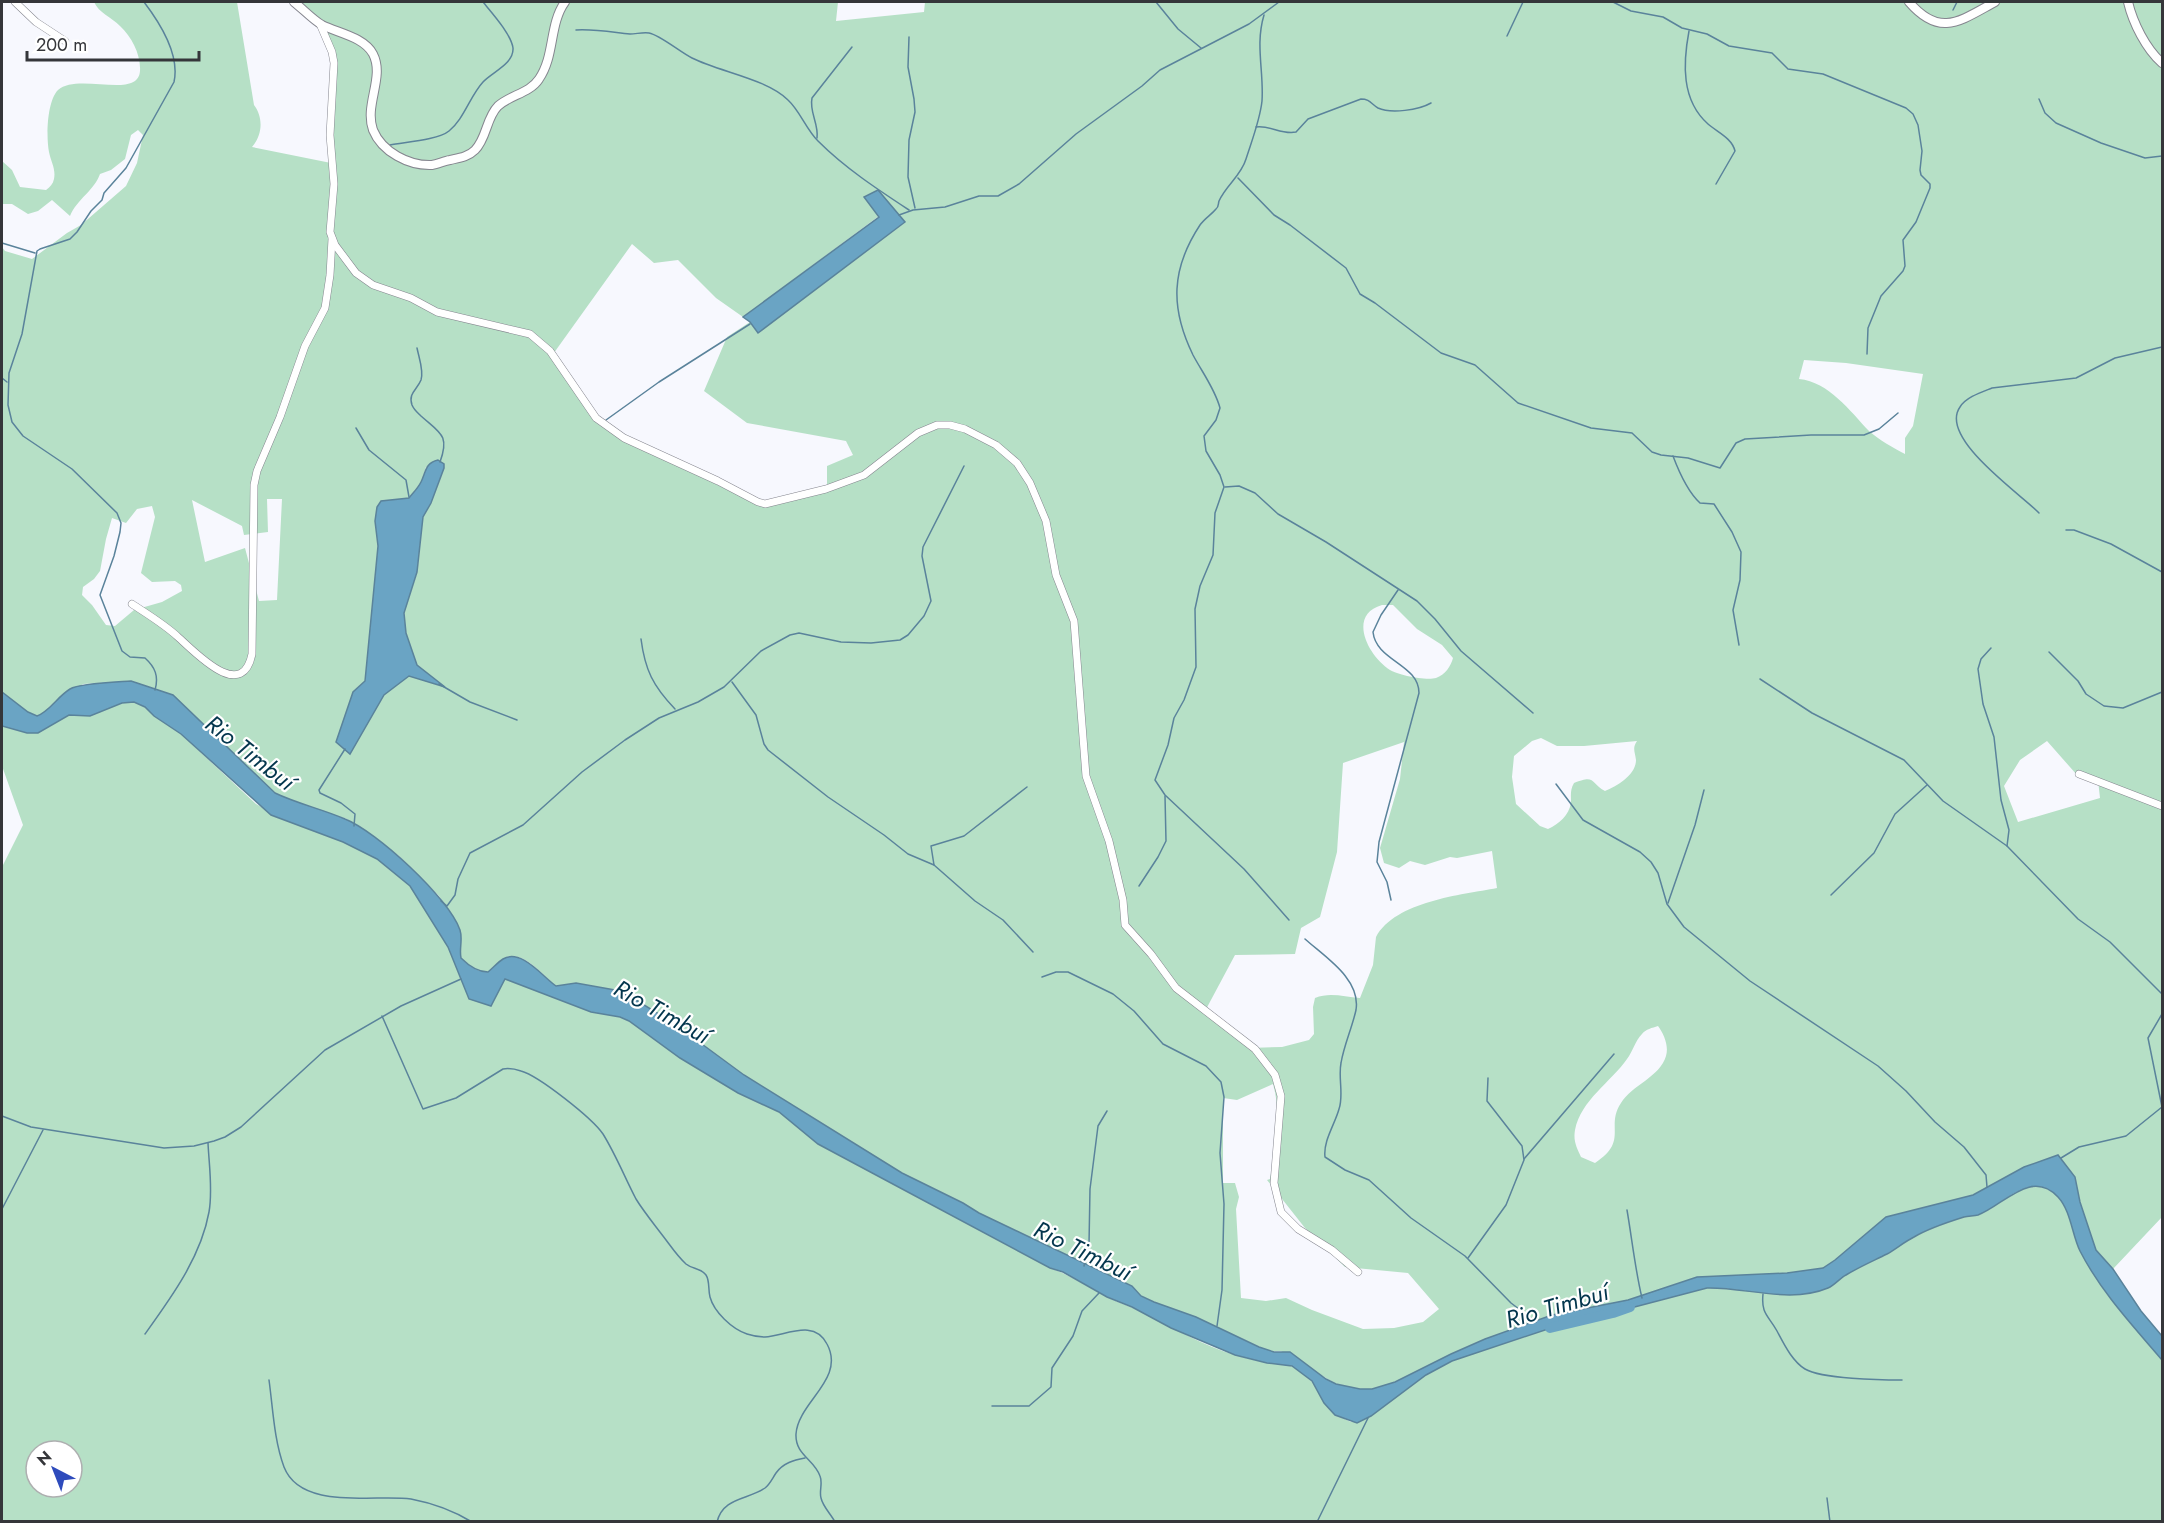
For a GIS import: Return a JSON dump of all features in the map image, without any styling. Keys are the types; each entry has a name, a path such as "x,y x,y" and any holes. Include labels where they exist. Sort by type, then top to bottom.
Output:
{"street":[{"path":"15,2 36,22 65,41"},
{"path":"294,2 320,24 362,42 374,55 377,66 370,116 376,136 394,155 411,162 432,165 467,156 474,151 495,109 529,88 539,79 548,57 557,17 566,2"},
{"path":"1909,2 1920,14 1942,24 1958,20 1995,2"},
{"path":"2128,2 2140,31 2157,58 2163,63"},
{"path":"320,24 332,52 334,63 330,135 334,184 330,232 356,273 373,285 411,298 437,312 530,334 550,351 580,397 605,425 624,438 758,502 774,503 826,489 864,475 918,433 937,425 950,425 965,429 996,445 1009,455 1023,472 1041,508 1046,521 1056,575 1074,621 1086,776 1109,841 1123,900 1125,925 1151,954 1176,988 1255,1049 1275,1075 1281,1096 1274,1183 1281,1212 1298,1229 1332,1250 1358,1272"},
{"path":"132,604 174,633 199,658 216,669 231,674 240,674 250,663 254,485 257,471 280,417 305,346 325,308 332,238"},
{"path":"2079,774 2163,806"}],"green space":[{"path":"94,2 237,2 254,105 260,121 260,132 252,147 331,163 332,62 324,33 289,2 838,2 836,21 924,12 925,2 2162,2 2162,1217 2113,1269 2096,1250 2080,1202 2075,1177 2024,1167 1973,1195 1886,1217 1823,1268 1787,1273 1697,1277 1628,1300 1552,1315 1485,1339 1395,1382 1373,1389 1336,1384 1281,1351 1268,1351 1196,1317 1141,1296 1132,1286 979,1213 902,1173 744,1075 672,1022 631,997 615,990 576,983 556,986 532,964 517,957 510,956 503,959 488,972 473,968 461,958 461,933 450,912 439,896 399,856 347,819 295,803 275,793 173,695 131,681 83,684 50,706 45,713 37,716 28,712 2,692 2,247 5,251 32,259 81,225 126,186 137,163 143,135 138,130 131,135 125,159 111,170 100,174 70,216 52,200 38,211 28,214 12,204 2,204 2,161 12,170 20,187 46,190 54,181 48,129 52,102 58,90 67,85 129,84 137,79 140,65 132,41 120,26","holes":["864,196 904,223 757,332 750,322 727,337 704,391 747,423 846,441 853,455 827,466 827,485 760,503 726,489 618,436 594,420 551,357 632,244 654,263 678,260 716,298 743,317 879,216","1804,360 1846,363 1923,374 1913,426 1905,438 1905,454 1869,431 1838,399 1820,386 1799,379","426,467 444,468 431,503 423,517 417,573 404,613 406,633 417,665 442,686 409,675 384,695 350,753 353,692 365,681 378,546 375,521 381,501 409,498 421,483","267,499 282,499 277,600 259,601 245,548 205,562 192,500 242,526 244,535 268,532","152,506 155,517 141,573 152,582 175,581 181,585 182,591 162,602 134,610 115,626 106,625 82,595 83,587 100,571 112,518 126,523 137,509","1382,605 1393,605 1417,629 1442,645 1453,658 1452,661 1445,672 1431,679 1405,676 1394,672 1382,664 1375,655 1369,646 1363,626 1365,617 1371,610","1541,738 1557,746 1637,741 1634,748 1635,765 1629,775 1605,791 1590,779 1574,783 1571,790 1571,803 1566,815 1560,822 1548,829 1540,826 1516,804 1512,777 1514,756 1532,741","2047,741 2077,775 2098,780 2100,798 2018,822 2004,786 2020,760","1404,742 1400,779 1380,848 1384,863 1399,868 1410,861 1425,865 1450,857 1457,858 1492,851 1497,888 1430,902 1398,915 1385,925 1376,937 1373,965 1360,998 1332,995 1315,998 1314,1034 1309,1040 1282,1047 1249,1048 1204,1013 1235,955 1295,954 1301,928 1320,917 1337,852 1343,763","1658,1026 1665,1040 1667,1052 1663,1063 1621,1103 1615,1119 1614,1141 1605,1155 1595,1163 1581,1157 1576,1144 1575,1130 1583,1109 1627,1059 1645,1031","1273,1084 1276,1096 1277,1132 1270,1179 1267,1180 1305,1228 1345,1267 1408,1273 1439,1309 1423,1322 1394,1328 1363,1329 1286,1298 1266,1301 1241,1298 1236,1209 1239,1197 1235,1183 1223,1183 1223,1098 1237,1100"]},
{"path":"134,702 145,707 154,716 181,734 256,804 285,820 343,842 377,859 410,886 448,947 469,999 505,979 591,1012 620,1017 629,1021 680,1058 738,1093 779,1112 818,1144 1050,1268 1212,1347 1248,1359 1288,1365 1297,1369 1312,1382 1332,1410 1351,1422 1379,1410 1426,1375 1452,1361 1572,1321 1707,1288 1783,1295 1813,1293 1831,1287 1844,1276 1926,1231 1964,1217 1978,1215 2027,1188 2037,1186 2048,1189 2062,1203 2069,1216 2080,1251 2098,1280 2118,1308 2162,1360 2162,1521 2,1521 2,867 23,825 2,766 2,726 27,733 69,715 90,716 121,703"}],"water":[{"path":"878,190 905,222 758,333 743,317 879,217 864,197"},
{"path":"438,460 444,464 444,468 431,503 423,517 417,572 404,613 406,633 417,665 445,687 409,676 384,695 350,754 336,742 353,692 365,681 378,546 375,521 377,507 381,501 409,498 420,484 428,466"},
{"path":"131,681 173,695 275,793 345,819 392,851 442,901 461,933 461,958 473,968 488,972 503,959 517,957 531,965 556,986 576,983 615,990 631,997 672,1022 744,1075 902,1173 979,1213 1132,1286 1141,1296 1154,1302 1196,1317 1259,1347 1274,1352 1290,1352 1336,1384 1372,1389 1395,1382 1485,1339 1552,1315 1628,1300 1697,1277 1787,1273 1823,1268 1886,1217 1973,1195 2024,1167 2058,1155 2075,1177 2080,1202 2096,1250 2113,1269 2141,1311 2162,1336 2162,1360 2118,1308 2088,1266 2077,1245 2069,1216 2058,1197 2048,1189 2038,1186 2017,1192 1978,1215 1964,1217 1926,1231 1844,1276 1831,1287 1799,1295 1707,1288 1572,1321 1452,1361 1426,1375 1371,1416 1357,1423 1335,1415 1324,1403 1312,1381 1292,1366 1235,1355 1171,1328 1132,1307 1107,1297 1063,1272 1050,1268 818,1144 779,1112 738,1093 680,1058 629,1021 620,1017 591,1012 505,979 491,1006 469,999 448,947 410,886 377,859 343,842 271,815 181,734 154,716 145,707 134,702 122,703 90,716 69,715 38,733 27,733 2,726 2,692 37,716 46,711 65,692 75,687"}],"waterway":[{"path":"144,2 162,29 171,50 174,61 174,82 126,168 104,193 102,200 91,211 77,232 70,239 37,251 22,334 9,373 8,405 12,422 23,436 72,469 117,513 121,523 120,532 100,595 122,651 130,657 145,658 154,668 157,680 155,690"},
{"path":"390,145 429,139 449,131 459,120 483,82 510,59 512,42 483,2"},
{"path":"1156,2 1178,29 1201,48"},
{"path":"899,215 913,210 945,207 979,196 998,196 1019,184 1076,134 1142,86 1160,70 1249,24 1279,2"},
{"path":"1507,36 1523,2"},
{"path":"1613,2 1631,11 1663,17 1682,28 1707,34 1729,46 1772,53 1788,69 1823,74 1906,108 1913,114 1918,125 1922,151 1921,175 1930,184 1930,188 1916,222 1903,240 1905,266 1903,271 1881,296 1868,328 1867,354"},
{"path":"1953,10 1957,2"},
{"path":"1264,15 1260,37 1262,101 1246,159 1241,170 1222,195 1218,207 1202,223 1190,241 1179,273 1177,305 1180,321 1193,355 1212,387 1220,408 1216,420 1204,436 1206,451 1224,487 1215,513 1213,555 1200,586 1195,609 1196,667 1184,700 1174,718 1168,745 1155,780 1165,795 1244,869 1289,920"},
{"path":"576,30 649,33 703,63 768,87 792,104 814,136 828,151 862,178 909,210"},
{"path":"1689,31 1685,68 1693,104 1708,124 1731,142 1735,151 1716,184"},
{"path":"909,37 908,67 915,112 909,140 908,177 915,208"},
{"path":"817,138 812,98 852,47"},
{"path":"1256,127 1296,132 1308,119 1361,99 1378,108 1390,111 1412,109 1431,103"},
{"path":"2039,99 2045,113 2056,123 2101,143 2145,158 2162,156"},
{"path":"1238,178 1274,215 1346,268 1360,294 1441,353 1475,365 1518,403 1591,428 1632,433 1652,452 1688,458 1720,468 1736,443 1745,439 1864,435 1879,429 1898,413"},
{"path":"2,243 35,253"},
{"path":"606,420 659,382 750,324"},
{"path":"2039,513 1985,465 1971,449 1961,434 1956,420 1960,407 1970,398 1992,388 2076,378 2115,358 2162,347"},
{"path":"417,348 422,376 412,394 411,401 416,411 441,435 444,446 440,462"},
{"path":"2,378 7,382"},
{"path":"356,428 369,450 406,480 409,497"},
{"path":"1673,456 1691,493 1700,503 1714,504 1732,532 1741,552 1740,580 1733,610 1739,645"},
{"path":"441,901 447,906 455,895 458,879 470,853 523,825 582,772 625,740 659,718 698,702 724,687 761,651 790,635 799,633 841,642 871,643 900,640 908,635 924,616 931,601 922,556 923,547 964,466"},
{"path":"1225,487 1239,486 1255,493 1278,514 1417,601 1461,651 1533,713"},
{"path":"2066,530 2074,530 2111,544 2162,572"},
{"path":"1391,900 1387,882 1377,862 1379,842 1419,693 1412,675 1381,650 1373,632 1381,615 1398,590"},
{"path":"641,639 651,677 675,709"},
{"path":"1991,648 1981,659 1978,669 1983,704 1994,737 2001,800 2009,830 2007,846"},
{"path":"2049,652 2078,681 2086,694 2104,706 2123,708 2162,692"},
{"path":"1760,679 1812,713 1904,760 1943,801 2007,846 2078,919 2110,942 2162,994"},
{"path":"732,682 756,715 764,744 768,750 828,797 908,854 934,865 975,901 1003,920 1033,952"},
{"path":"439,684 470,702 517,720"},
{"path":"345,749 319,790 320,793 341,803 355,814 354,826"},
{"path":"1556,784 1583,820 1640,852 1651,862 1658,873 1667,904 1684,927 1750,981 1878,1066 1964,1147 1986,1175 1987,1187"},
{"path":"1831,895 1874,853 1895,814 1927,785"},
{"path":"934,865 931,846 964,836 1027,787"},
{"path":"1668,903 1695,825 1704,790"},
{"path":"1139,886 1166,841 1165,796"},
{"path":"1305,939 1340,970 1353,988 1356,999 1356,1010 1341,1063 1340,1104 1327,1139 1325,1157 1345,1170 1369,1180 1411,1218 1465,1256 1511,1303 1536,1322"},
{"path":"1042,977 1056,972 1068,972 1113,994 1134,1011 1163,1044 1206,1066 1221,1082 1224,1097 1220,1153 1224,1204 1222,1290 1217,1326"},
{"path":"2,1116 31,1127 164,1148 194,1146 214,1141 241,1127 325,1050 401,1006 461,979"},
{"path":"2162,1014 2148,1038 2162,1107"},
{"path":"382,1016 423,1109 456,1098 503,1069 514,1069 529,1074 565,1098 603,1134 636,1199 646,1213 683,1261 706,1275 712,1303 724,1319 741,1332 756,1336 773,1336 799,1330 815,1332 821,1336 827,1344 831,1357 830,1368 826,1379 804,1411 799,1422 796,1441 820,1476 822,1501 835,1522"},
{"path":"1524,1159 1614,1054"},
{"path":"1468,1258 1506,1205 1524,1160 1522,1146 1487,1101 1488,1078"},
{"path":"2061,1158 2079,1147 2126,1136 2162,1107"},
{"path":"1084,1266 1089,1244 1090,1189 1098,1126 1107,1111"},
{"path":"2,1209 43,1130"},
{"path":"145,1334 184,1276 205,1229 211,1195 208,1143"},
{"path":"1627,1210 1642,1298"},
{"path":"992,1406 1029,1406 1051,1387 1052,1368 1073,1336 1082,1311 1099,1293"},
{"path":"1763,1294 1766,1314 1800,1366 1813,1372 1838,1377 1902,1380"},
{"name":"Rio Timbuí","path":"1550,1328 1630,1307"},
{"path":"269,1380 278,1446 284,1467 293,1481 306,1490 341,1498 411,1499 435,1505 472,1522"},
{"path":"1317,1522 1368,1418"},
{"path":"717,1522 720,1514 730,1503 765,1488 785,1464 805,1458"},
{"path":"1827,1498 1830,1522"}]}
